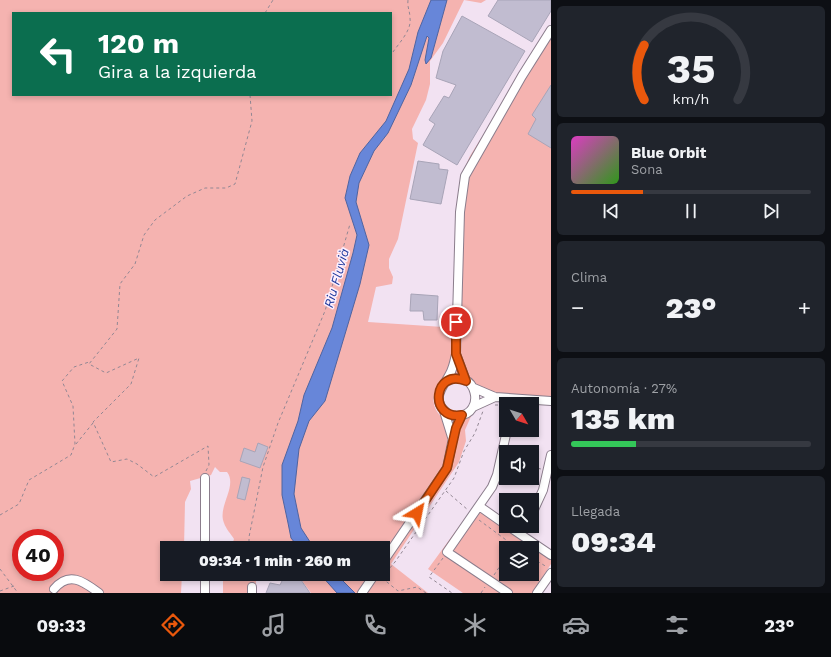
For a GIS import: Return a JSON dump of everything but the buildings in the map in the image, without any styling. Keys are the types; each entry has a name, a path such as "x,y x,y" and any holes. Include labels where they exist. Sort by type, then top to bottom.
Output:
{"street":[{"path":"453,438 438,396 440,388 446,382 452,369 456,354 460,212 465,176 502,110 551,30"},
{"path":"456,354 466,381"},
{"path":"446,382 458,378 466,381 474,388 499,398"},
{"path":"473,407 476,399 474,388"},
{"path":"390,552 447,468 453,438 462,415 473,407 495,397"},
{"path":"539,401 551,401"},
{"path":"444,411 451,415 462,415"},
{"path":"505,437 497,475 479,506 447,552 508,593"},
{"path":"539,499 543,490 551,455"},
{"path":"205,478 205,541"},
{"path":"479,506 499,520"},
{"path":"519,533 551,555"},
{"path":"537,593 550,573"},
{"path":"54,589 63,580 75,578 99,593"},
{"path":"204,593 205,581"},
{"path":"362,593 373,581"}],"path":[{"path":"266,12 272,0"},
{"path":"393,52 408,29 411,21 407,6 408,0"},
{"path":"76,444 73,406 62,381 74,367 90,362 117,328 120,284 135,264 144,234 155,220 187,196 205,188 226,188 235,184 252,122 250,96"},
{"path":"249,541 250,530 263,467 278,423 325,311 350,224"},
{"path":"0,515 19,504 29,480 71,455 76,444 93,422 131,384 138,358 106,373 89,364 90,362"},
{"path":"492,406 499,406"},
{"path":"390,567 396,562 458,470 464,451 475,433 480,415 486,408"},
{"path":"93,422 112,462 127,460 136,464 154,477 208,446 209,465 205,478"},
{"path":"445,491 473,515 507,541"},
{"path":"447,552 429,577 452,593"},
{"path":"539,564 550,573"},
{"path":"0,569 18,593"},
{"path":"383,581 398,591 418,587 426,593"},
{"path":"0,591 14,586"}],"shaded area":[{"path":"0,0 464,0 443,43 430,61 430,84 426,100 412,129 413,139 418,143 398,239 389,259 389,268 393,277 392,284 376,287 368,322 443,327 452,327 457,203 461,176 470,156 551,26 551,397 476,393 464,379 440,383 435,393 434,402 436,410 441,416 448,421 456,422 465,420 472,414 465,430 466,441 459,462 391,564 428,593 311,593 302,581 390,581 390,541 233,541 234,539 225,525 223,517 223,510 229,490 230,478 227,472 220,472 215,467 211,475 190,481 191,489 185,502 184,541 160,541 160,581 182,581 181,593 0,593"},
{"path":"464,0 486,0 481,3"},
{"path":"474,506 499,524 499,533 512,533 524,541 499,541 499,581 539,581 539,552 551,560 551,564 532,593 463,593 428,569"},
{"path":"223,581 256,581 256,593 223,593"}],"water":[{"path":"431,0 447,0 431,58 426,64 425,60 429,38 427,36 411,85 388,133 374,151 359,183 356,202 369,245 360,284 325,401 309,421 299,449 294,494 301,528 309,541 293,541 291,538 282,495 282,465 298,421 304,395 332,328 353,253 357,235 345,198 350,176 360,153 386,121 409,69 418,32"},
{"path":"326,581 343,581 355,593 337,593"}],"route":[{"path":"417,513 447,468 450,461 453,438 462,415 454,416 444,411 438,396 440,388 446,382 458,378 466,381 456,354 456,322"}],"water label":[{"name":"Riu Fluvià","path":"336,278"}]}
